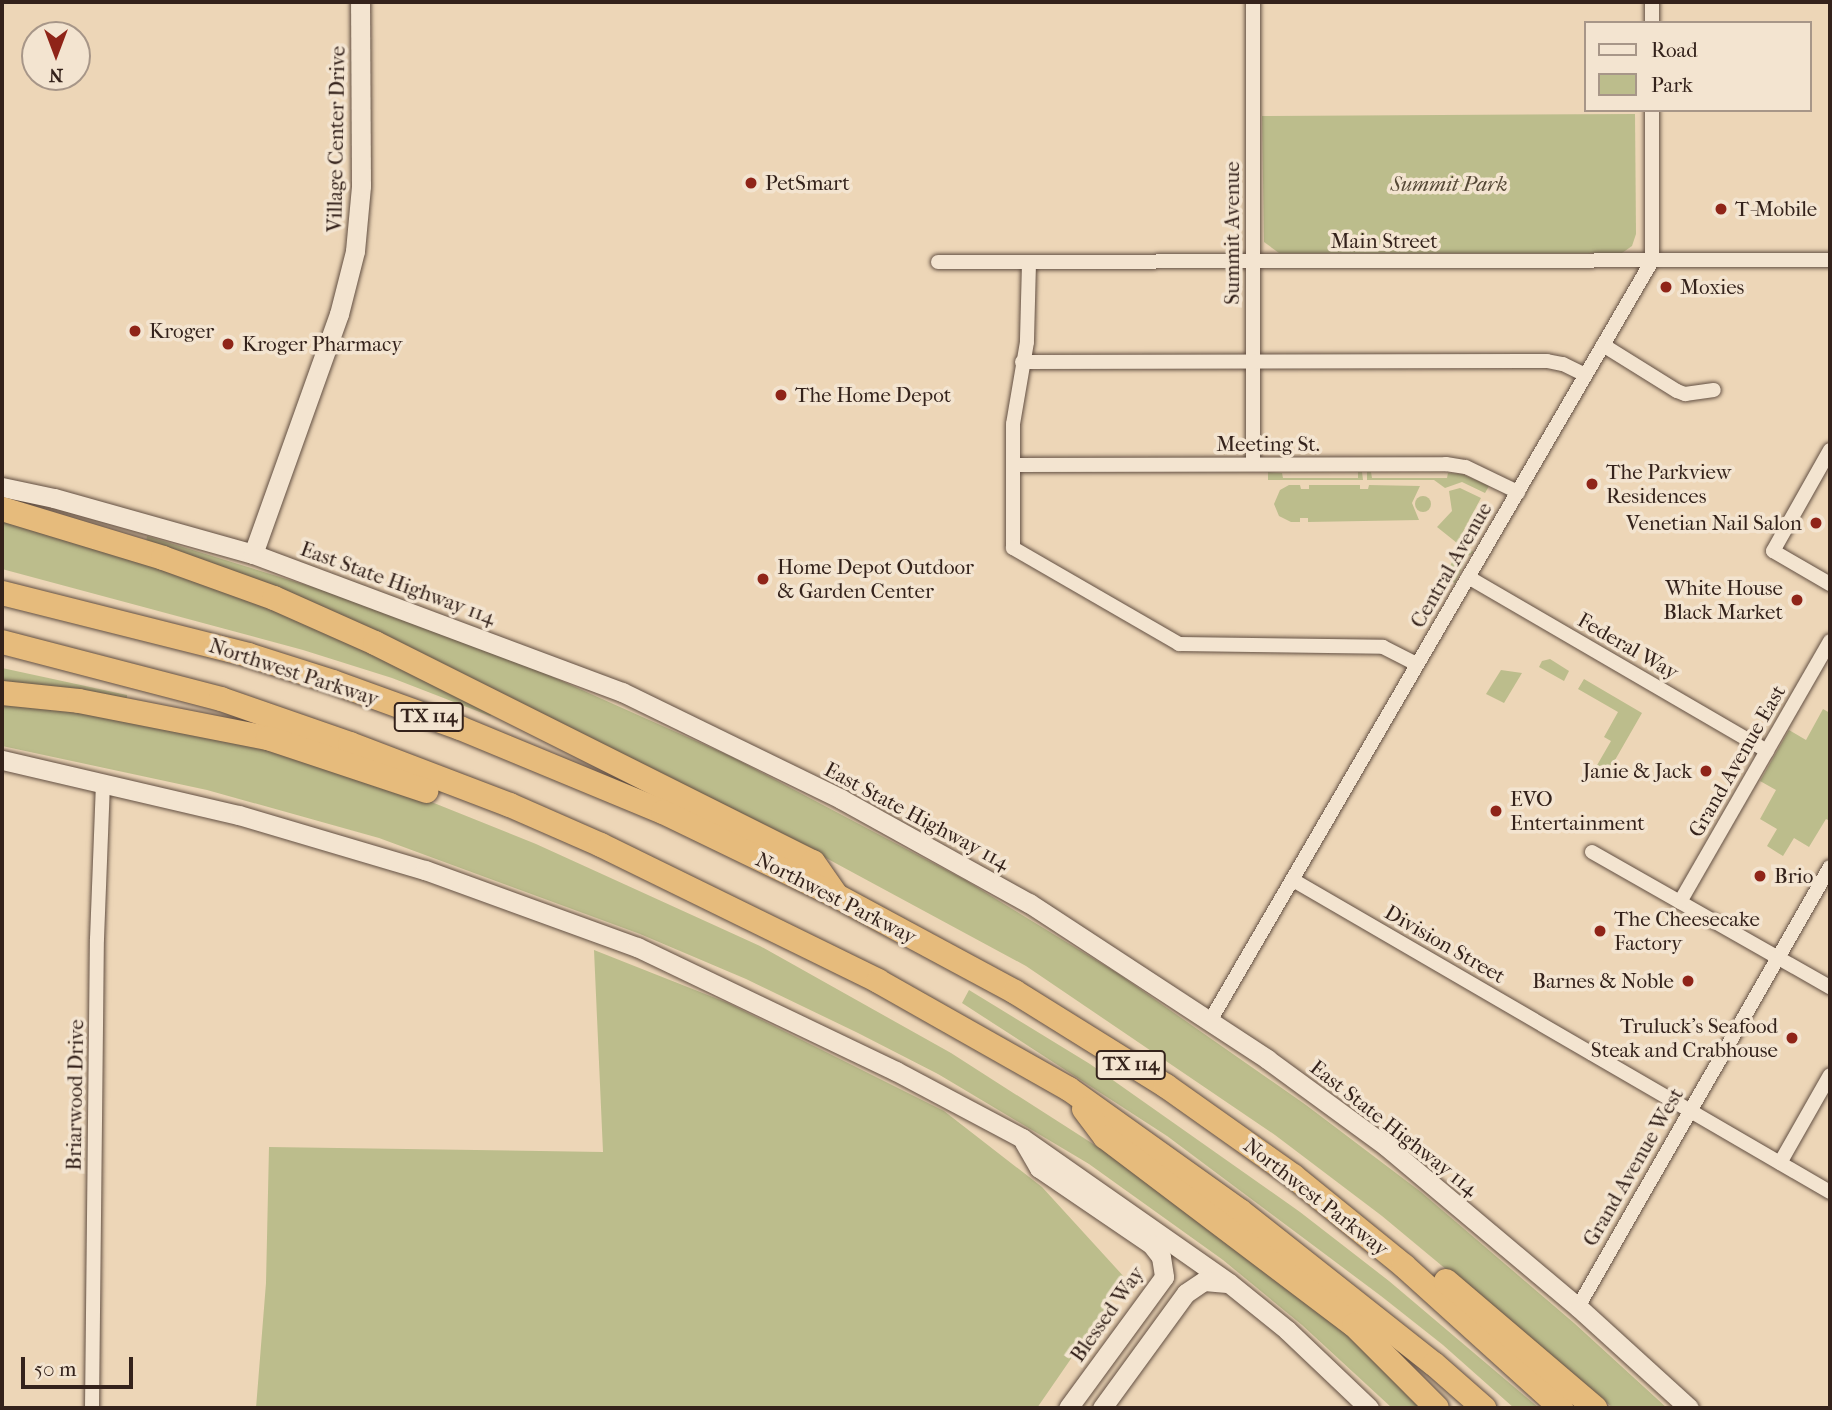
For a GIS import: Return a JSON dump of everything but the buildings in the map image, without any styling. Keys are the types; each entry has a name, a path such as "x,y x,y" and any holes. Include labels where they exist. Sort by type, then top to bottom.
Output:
{"highway":[{"path":"2,509 187,567 274,598 374,643 813,862 837,896"},
{"name":"Northwest Parkway","path":"2,593 248,655 334,682 460,728 663,812 837,896 1015,992 1166,1086 1293,1176 1404,1266 1561,1408"},
{"name":"TX 114","path":"2,642 221,699 351,744 510,805 601,845 878,981 1069,1089 1240,1211 1434,1364 1484,1408"},
{"path":"2,693 79,701 268,738 471,808 510,805"},
{"path":"1069,1089 1105,1137 1354,1325 1437,1408"},
{"path":"1404,1266 1436,1273 1595,1408"}],"main road":[{"name":"Village Center Drive","path":"253,554 339,314 355,251 361,186 360,2"},
{"name":"East State Highway 114","path":"2,487 54,498 253,554 633,697 841,799 1029,903 1267,1059 1386,1146 1578,1307 1689,1408"},
{"path":"2,760 239,815 425,870 637,947 896,1071 1022,1138 1229,1283 1287,1329 1369,1408"},
{"name":"Blessed Way","path":"1022,1138 1039,1168 1150,1244 1161,1257 1164,1277 1068,1408"},
{"path":"1102,1408 1186,1293 1204,1281 1229,1283"}],"street":[{"name":"Summit Avenue","path":"1253,2 1253,464"},
{"path":"1652,2 1652,21"},
{"path":"1652,112 1652,261"},
{"name":"Main Street","path":"938,262 1830,260"},
{"name":"Central Avenue","path":"1210,1021 1652,261"},
{"path":"1029,263 1029,319 1014,404 1013,548 1165,638 1192,646 1383,647 1417,664"},
{"path":"1603,345 1677,391 1685,394 1714,390"},
{"path":"1022,362 1547,361 1563,364 1586,375"},
{"path":"1830,450 1773,551 1830,584"},
{"name":"Meeting St.","path":"1013,466 1446,464 1466,467 1518,492"},
{"name":"Federal Way","path":"1468,577 1767,751"},
{"name":"Grand Avenue East","path":"1680,902 1830,641"},
{"name":"Briarwood Drive","path":"92,1408 97,939 103,782"},
{"path":"1592,852 1830,987"},
{"name":"Grand Avenue West","path":"1578,1307 1830,867"},
{"name":"Division Street","path":"1293,880 1830,1192"},
{"path":"1780,1163 1830,1075"}],"green space":[{"name":"Summit Park","path":"1635,114 1636,234 1632,246 1622,253 1279,253 1264,242 1262,116"},
{"path":"1268,472 1282,473 1283,478 1358,478 1358,472 1362,472 1363,480 1268,480"},
{"path":"1367,472 1371,472 1372,478 1447,478 1448,473 1462,474 1489,486 1485,493 1462,482 1445,488 1434,480 1367,480"},
{"path":"1289,485 1300,485 1301,489 1309,489 1309,485 1360,485 1360,489 1368,489 1369,485 1420,486 1412,503 1419,520 1308,522 1308,518 1300,518 1300,522 1291,522 1279,516 1274,504 1280,490"},
{"path":"1460,488 1481,498 1457,543 1437,527 1452,511 1449,491"},
{"path":"1420,496 1426,496 1431,504 1429,510 1420,512 1415,507 1415,501"},
{"path":"2,514 318,624 493,713 490,716 392,678 303,650 2,569"},
{"path":"147,536 345,597 535,669 732,757 965,880 1117,973 1306,1105 1421,1192 1574,1323 1667,1408 1613,1408 1382,1216 1275,1135 1026,966 789,838 146,543"},
{"path":"1470,550 1474,552 1467,557 1455,583 1443,578 1458,552 1466,556"},
{"path":"1550,659 1569,671 1564,681 1539,667 1542,661"},
{"path":"2,668 127,695 127,701 2,685"},
{"path":"1501,670 1522,673 1504,703 1486,694"},
{"path":"1584,679 1642,713 1607,774 1596,767 1611,741 1604,737 1618,712 1578,689"},
{"path":"2,700 221,736 394,787 536,844 760,946 951,1053 1101,1149 1325,1314 1423,1408 1392,1408 1302,1325 1223,1260 1089,1164 938,1074 858,1033 746,979 640,934 379,838 207,790 2,746"},
{"path":"1823,709 1830,713 1830,821 1826,819 1809,847 1794,838 1783,856 1767,846 1777,829 1760,819 1776,790 1760,781 1789,730 1806,740"},
{"path":"594,950 728,1003 944,1111 1042,1187 1126,1279 1037,1408 256,1408 266,1283 269,1147 603,1152"},
{"path":"969,990 1090,1064 1300,1212 1389,1281 1539,1408 1514,1408 1443,1345 1381,1296 1167,1136 962,1003"}],"place":[{"name":"PetSmart","path":"751,183"},
{"name":"T-Mobile","path":"1721,209"},
{"name":"Moxies","path":"1666,287"},
{"name":"Kroger","path":"135,331"},
{"name":"Kroger Pharmacy","path":"228,344"},
{"name":"The Home Depot","path":"781,395"},
{"name":"The Parkview Residences","path":"1592,484"},
{"name":"Venetian Nail Salon","path":"1816,523"},
{"name":"Home Depot Outdoor & Garden Center","path":"763,579"},
{"name":"White House Black Market","path":"1797,600"},
{"name":"Janie & Jack","path":"1706,771"},
{"name":"EVO Entertainment","path":"1496,811"},
{"name":"Brio","path":"1760,876"},
{"name":"The Cheesecake Factory","path":"1600,931"},
{"name":"Barnes & Noble","path":"1688,981"},
{"name":"Truluck's Seafood Steak and Crabhouse","path":"1792,1038"}]}
